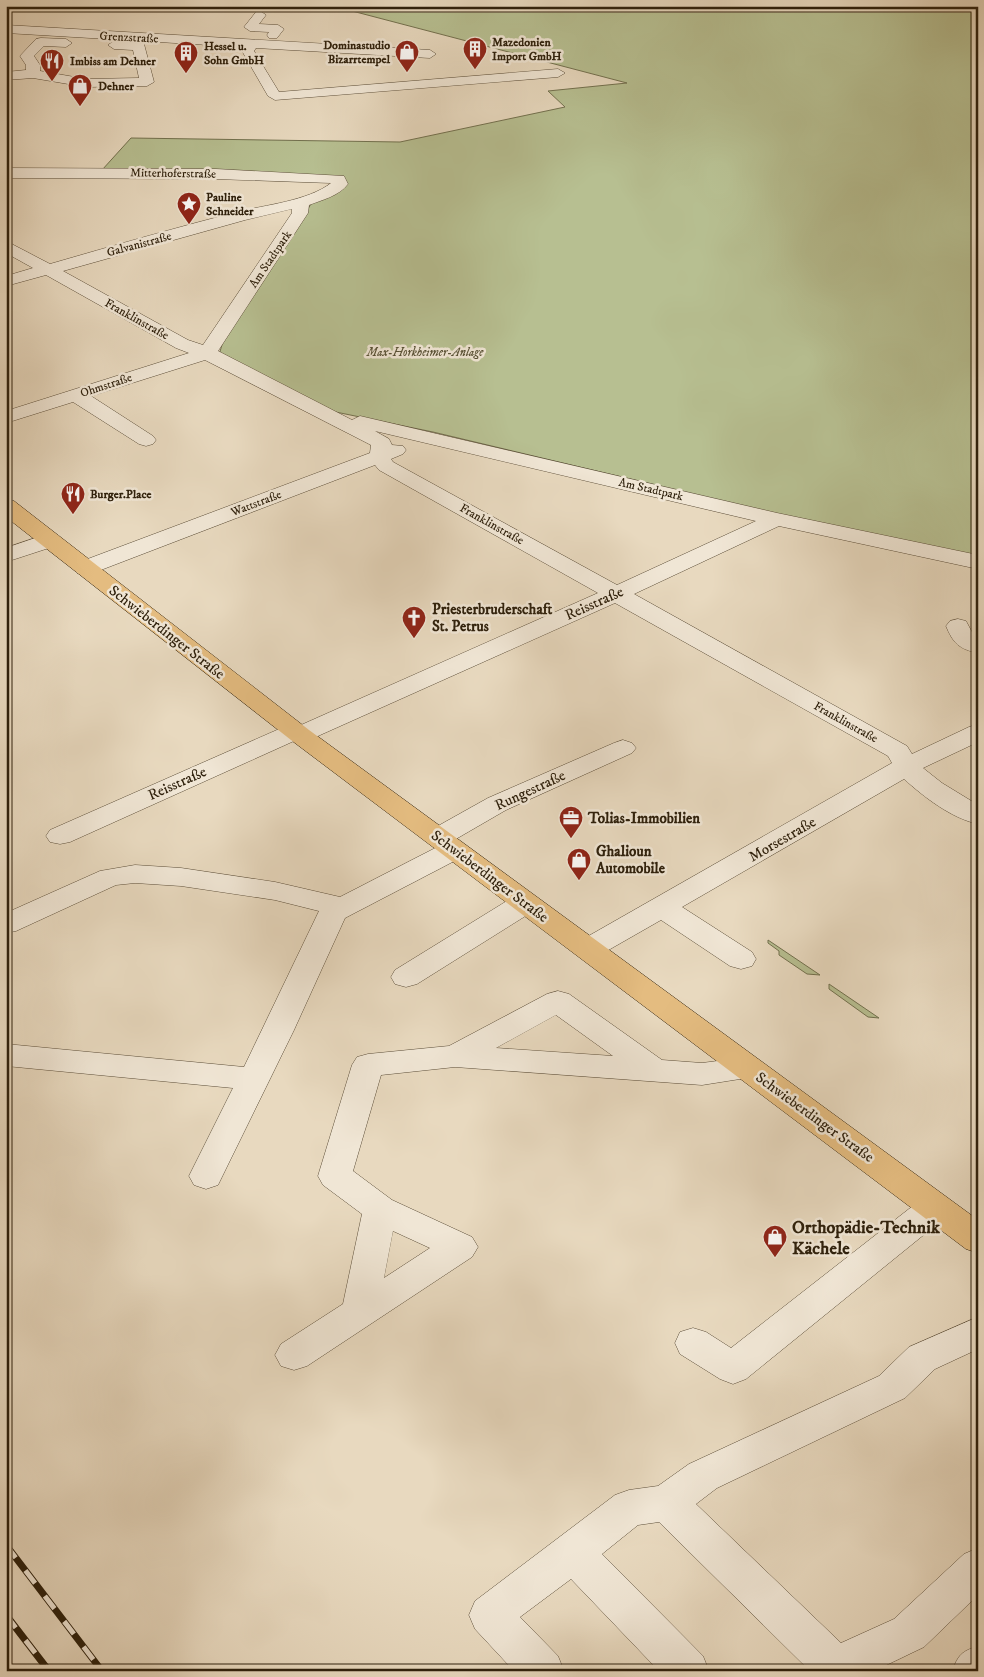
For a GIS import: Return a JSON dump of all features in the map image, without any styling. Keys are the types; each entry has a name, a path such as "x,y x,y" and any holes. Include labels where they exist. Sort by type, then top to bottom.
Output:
{"main road":[{"name":"Schwieberdinger Straße","path":"6,506 297,733 978,1239"}],"street":[{"path":"260,15 250,27 278,29 267,45"},
{"path":"202,40 208,28"},
{"path":"6,29 39,36 27,56 33,65 33,74"},
{"name":"Grenzstraße","path":"39,36 136,42 202,40 430,54"},
{"path":"6,76 33,74 86,83 147,82 136,42"},
{"path":"251,44 248,51 275,96 558,73"},
{"name":"Mitterhoferstraße","path":"6,173 216,174 339,179 340,184 331,190 302,202"},
{"name":"Galvanistraße","path":"6,281 240,216 302,202"},
{"name":"Am Stadtpark","path":"207,353 300,213 302,202"},
{"name":"Franklinstraße","path":"6,246 182,344 207,353 382,443 379,456 386,466 618,593 898,751 905,767 930,788 978,816"},
{"name":"Ohmstraße","path":"6,417 207,353"},
{"path":"76,395 146,440"},
{"name":"Am Stadtpark","path":"324,414 777,519 978,562"},
{"name":"Wattstraße","path":"85,568 428,438"},
{"name":"Reisstraße","path":"60,836 618,593 777,519"},
{"path":"6,555 50,540"},
{"path":"958,626 963,638 978,646"},
{"name":"Morsestraße","path":"588,949 663,908 905,767 978,732"},
{"name":"Rungestraße","path":"343,907 447,844 497,804 623,748"},
{"path":"6,924 110,877 135,874 181,877 275,890 343,907"},
{"path":"406,976 525,903"},
{"path":"206,1176 278,1030 333,912 343,907"},
{"path":"663,908 741,958"},
{"path":"455,1056 558,1001 655,1070"},
{"path":"6,1055 253,1078"},
{"path":"294,1355 460,1247 380,1209 335,1176 368,1065 455,1056 702,1074 748,1068"},
{"path":"693,1343 734,1368 935,1207"},
{"path":"360,1312 380,1209"},
{"path":"543,1671 490,1615 629,1508 667,1503 703,1476 892,1387 922,1358 978,1332"},
{"path":"667,1503 834,1669 909,1633 978,1567"},
{"path":"573,1552 688,1671"},
{"path":"973,1671 978,1666"}],"green space":[{"name":"Max-Horkheimer-Anlage","path":"333,6 978,6 978,557 785,516 433,432 326,410 219,355 224,338 313,201 341,178 102,170 131,138 400,142 565,107 548,91 627,83"},
{"path":"768,940 820,975 807,974 779,955 779,951 768,943"},
{"path":"829,984 879,1018 868,1017 829,989"}],"railway":[{"path":"6,1545 102,1671"},
{"path":"6,1615 49,1671"}],"place":[{"name":"Mazedonien Import GmbH","path":"475,70"},
{"name":"Dominastudio Bizarrtempel","path":"407,73"},
{"name":"Hessel u. Sohn GmbH","path":"186,74"},
{"name":"Imbiss am Dehner","path":"52,82"},
{"name":"Dehner","path":"80,107"},
{"name":"Pauline Schneider","path":"189,225"},
{"name":"Burger.Place","path":"73,515"},
{"name":"Priesterbruderschaft St. Petrus","path":"414,639"},
{"name":"Tolias-Immobilien","path":"571,839"},
{"name":"Ghalioun Automobile","path":"579,881"},
{"name":"Orthopädie-Technik Kächele","path":"775,1258"}]}
